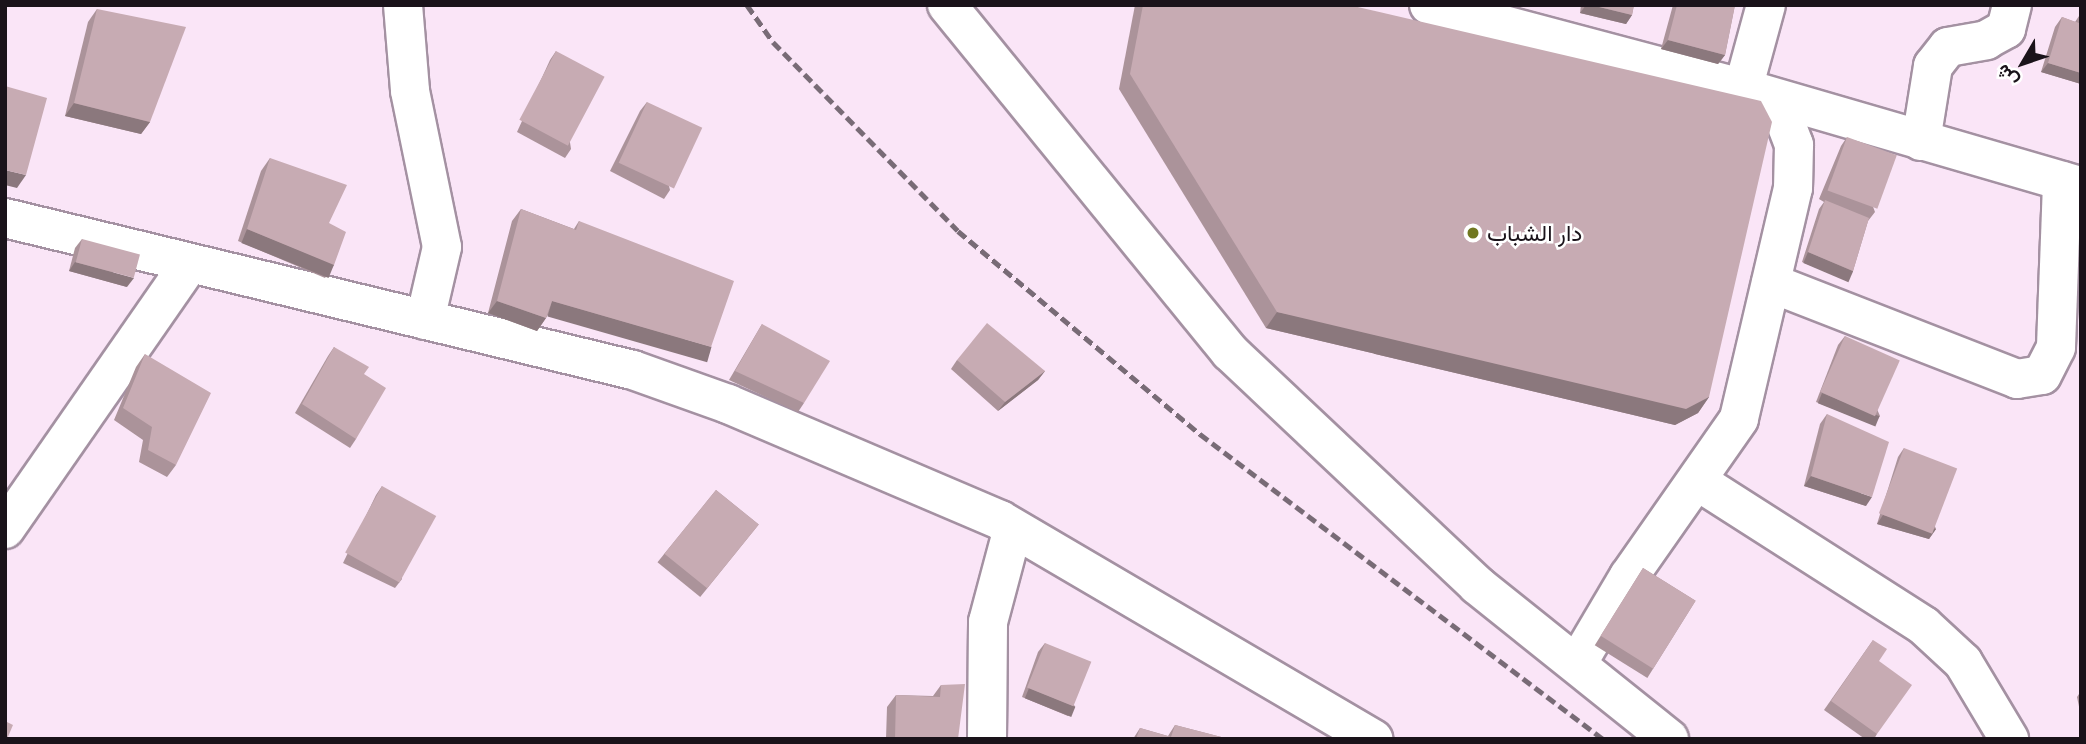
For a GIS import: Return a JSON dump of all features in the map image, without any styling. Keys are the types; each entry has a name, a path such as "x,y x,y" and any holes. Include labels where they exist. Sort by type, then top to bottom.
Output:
{"street":[{"path":"403,5 410,91 442,247 425,320"},
{"path":"947,5 1230,352 1477,585 1669,739"},
{"path":"1429,5 1750,90 2071,183 2056,347 2042,375 2017,379 1771,283"},
{"path":"1750,90 1766,5"},
{"path":"1920,141 1933,66 1948,47 1986,40 2006,29 2012,5"},
{"path":"1577,664 1635,567 1699,482 1739,419 1793,188 1794,145 1783,116 1750,90"},
{"path":"5,218 633,370 728,404 1013,528 1374,739"},
{"path":"5,529 189,264"},
{"path":"1699,482 1924,626 1963,662 2009,739"},
{"path":"986,739 988,622 1013,528"}],"building":[{"name":"دار الشباب","path":"1143,5 1349,5 1761,101 1772,122 1709,397 1686,409 1277,312 1130,74"},
{"path":"1591,5 1634,5 1632,15"},
{"path":"1677,5 1735,5 1725,55 1668,40"},
{"path":"97,9 186,27 150,122 74,103"},
{"path":"2062,17 2079,23 2081,17 2081,73 2048,63"},
{"path":"556,51 605,77 568,146 519,120"},
{"path":"5,86 47,98 26,175 5,170"},
{"path":"647,102 702,128 674,189 619,163"},
{"path":"1847,137 1897,155 1877,209 1828,191"},
{"path":"270,158 347,185 329,223 346,232 334,265 247,229"},
{"path":"1825,200 1869,218 1853,271 1808,252"},
{"path":"521,209 576,230 579,221 734,281 711,347 552,301 546,318 497,301"},
{"path":"82,239 140,255 134,278 76,262"},
{"path":"987,323 1045,371 1005,402 957,360"},
{"path":"762,324 830,361 804,403 735,371"},
{"path":"1845,336 1900,360 1875,416 1820,392"},
{"path":"334,347 369,367 364,374 386,388 356,439 302,404"},
{"path":"145,354 211,393 176,465 148,450 152,427 123,408"},
{"path":"1827,414 1889,442 1872,497 1811,476"},
{"path":"1904,448 1957,468 1932,534 1879,513"},
{"path":"382,486 436,516 399,583 345,552"},
{"path":"716,490 759,525 707,588 664,554"},
{"path":"1643,568 1696,601 1653,669 1601,636"},
{"path":"1873,640 1887,649 1879,661 1912,685 1877,734 1831,701"},
{"path":"1045,643 1091,662 1073,706 1027,688"},
{"path":"965,684 958,739 895,739 896,695 940,697 941,685"},
{"path":"5,721 13,725 7,739 5,739"},
{"path":"1175,725 1229,739 1136,739 1140,728 1171,737"}],"railway":[{"path":"747,5 773,42 958,231 1200,434 1603,739"}],"place":[{"name":"دار الشباب","path":"1473,233"}]}
